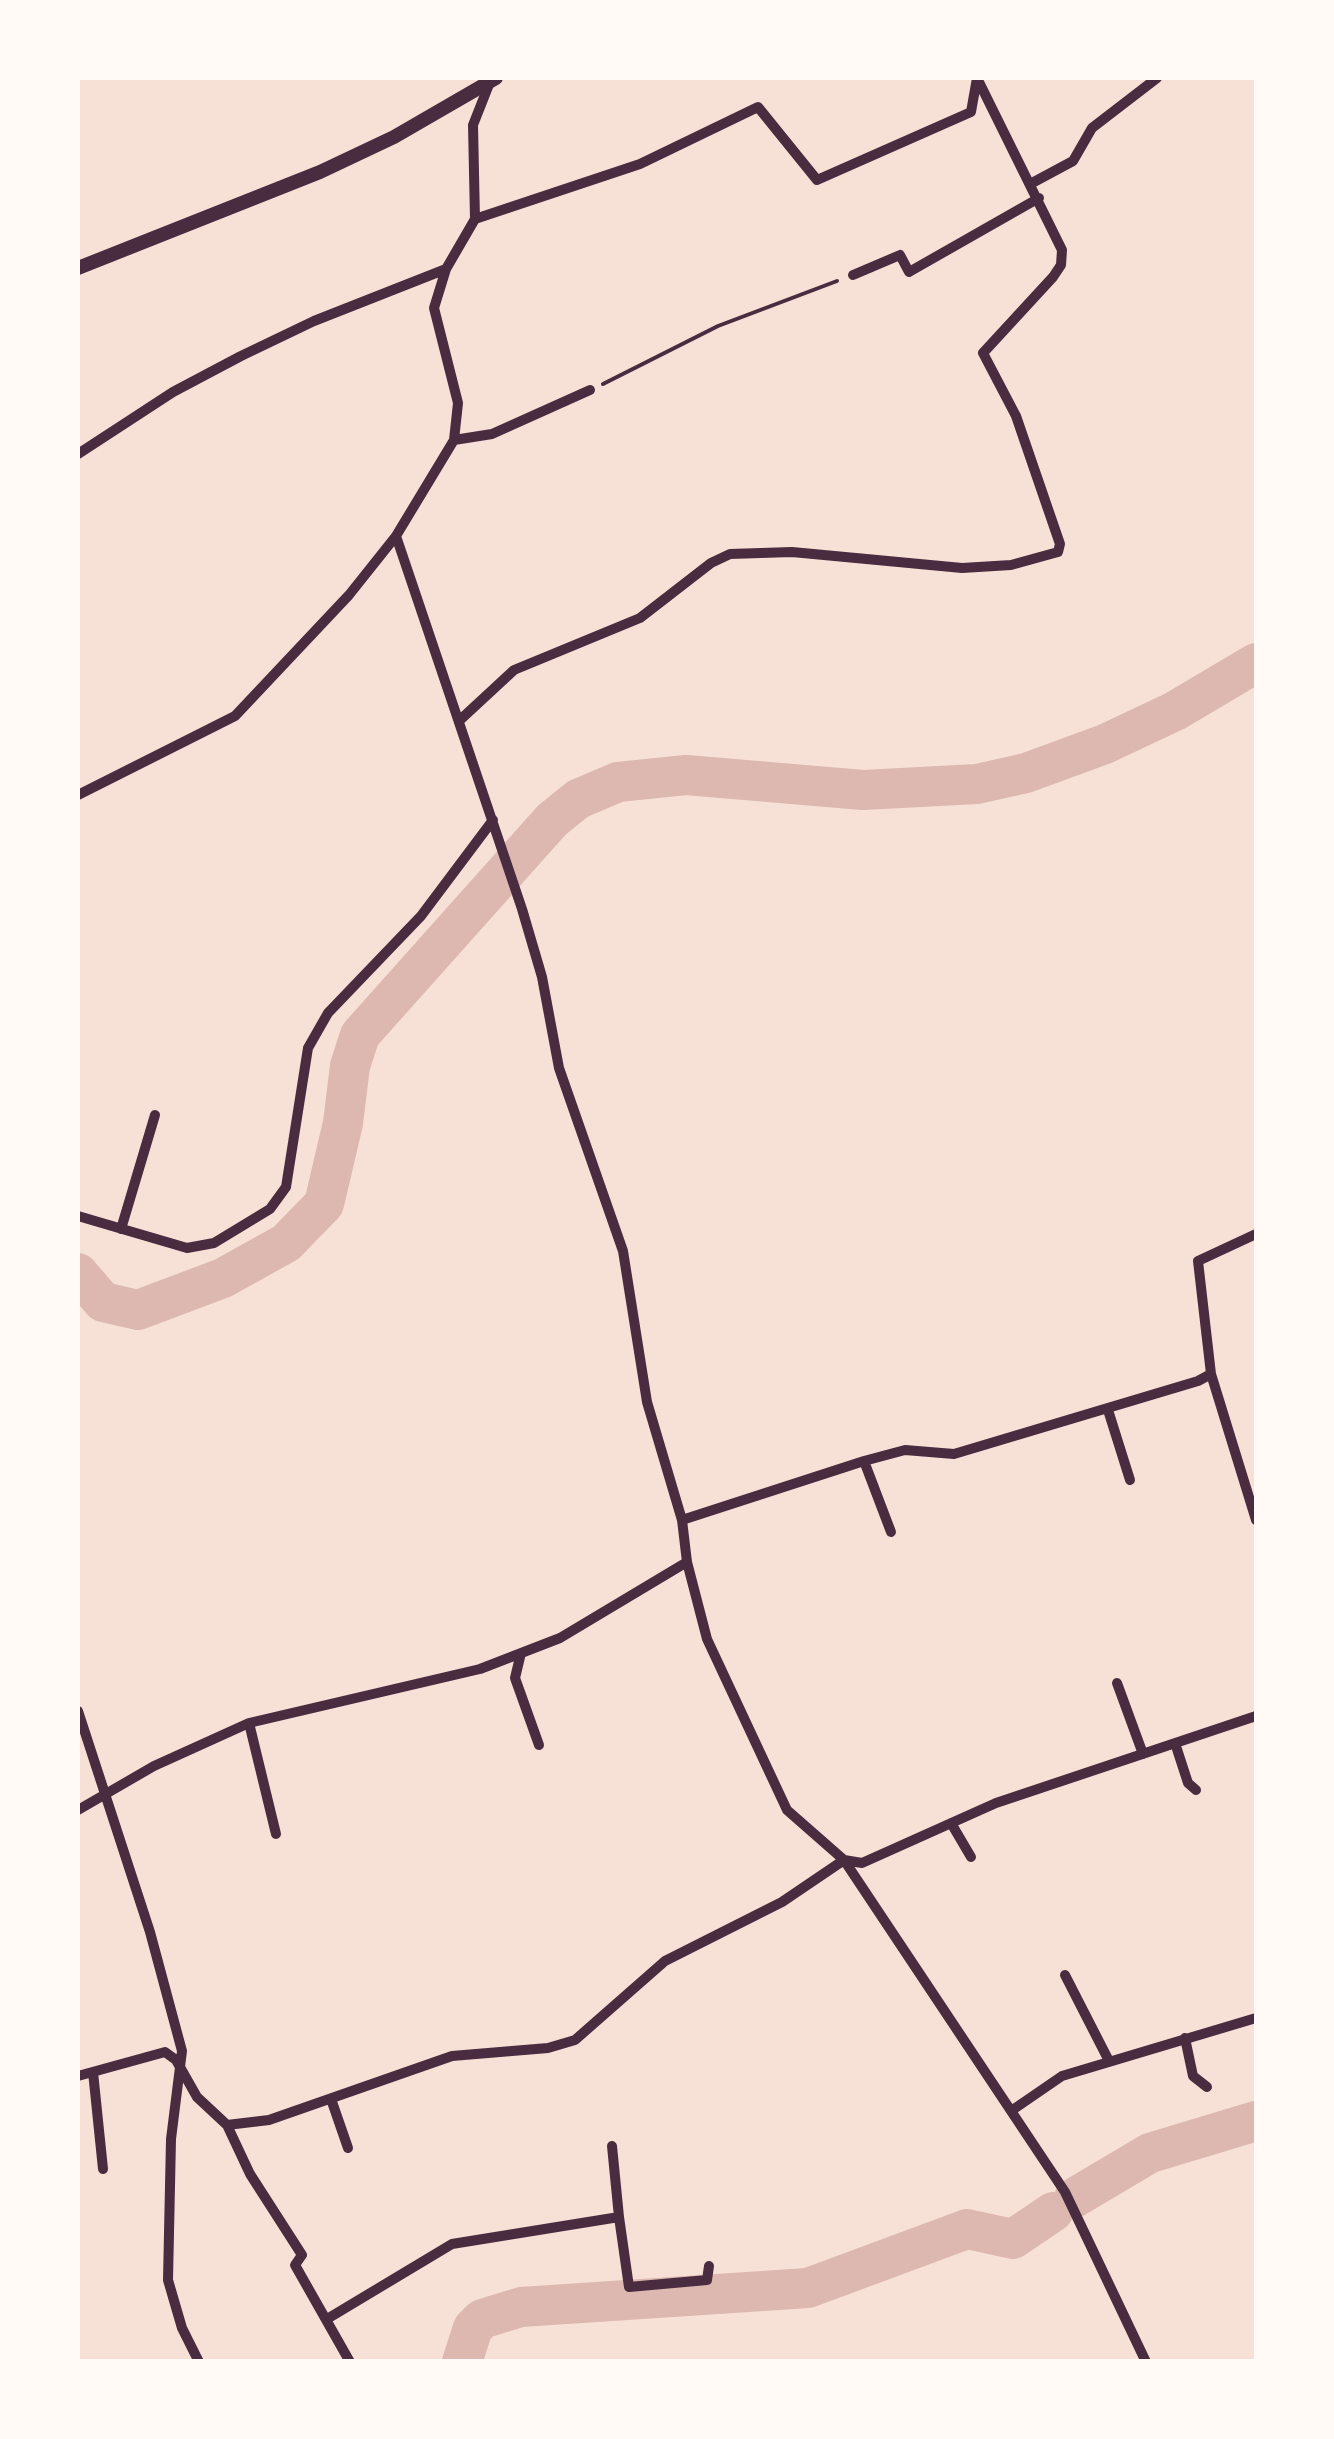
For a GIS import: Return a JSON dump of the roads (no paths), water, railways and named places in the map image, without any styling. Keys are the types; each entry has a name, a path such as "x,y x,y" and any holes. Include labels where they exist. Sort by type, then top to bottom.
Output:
{"street":[{"path":"460,720 514,670 640,618 711,562 730,554 792,552 962,568 1011,565 1058,552 1060,544 1016,416 983,353 1061,265 1062,250 1040,198 977,78"},
{"path":"475,219 640,164 758,107 817,180 971,112 977,78"},
{"path":"1032,184 1073,161 1092,128 1156,78"},
{"path":"78,795 235,716 348,595 396,536 454,440 458,403 434,308 446,269 475,219 473,126 492,79"},
{"path":"78,268 320,172 394,138 492,79"},
{"path":"853,275 900,255 909,272 1040,198"},
{"path":"78,454 172,392 241,356 314,321 446,269"},
{"path":"454,440 492,434 590,390"},
{"path":"396,536 522,909 542,977 560,1068 623,1252 646,1402 682,1520 687,1562 708,1639 787,1810 844,1860 1065,2192 1146,2362"},
{"path":"78,1216 187,1248 214,1243 270,1209 286,1187 308,1048 328,1013 421,916 493,820"},
{"path":"121,1229 155,1115"},
{"path":"1256,1234 1198,1261 1211,1374 1253,1487 1256,1520"},
{"path":"682,1520 904,1450 954,1454 1108,1410 1211,1374"},
{"path":"1108,1410 1130,1480"},
{"path":"864,1461 891,1532"},
{"path":"78,1810 154,1766 249,1724 480,1669 521,1653 590,1622 687,1562"},
{"path":"521,1653 515,1678 539,1745"},
{"path":"1117,1683 1142,1754"},
{"path":"78,1711 175,2024 182,2074 170,2139 168,2280 182,2328 199,2362"},
{"path":"227,2124 269,2120 452,2056 548,2048 575,2040 666,1961 782,1902 844,1860 862,1863 996,1803 1256,1716"},
{"path":"249,1724 276,1834"},
{"path":"1176,1743 1188,1783 1196,1790"},
{"path":"951,1823 971,1856"},
{"path":"1064,1975 1108,2059"},
{"path":"1011,2111 1062,2076 1108,2059 1256,2018"},
{"path":"1185,2038 1193,2076 1207,2087"},
{"path":"78,2076 166,2052 212,2115 227,2124 250,2174 302,2255 295,2265 350,2362"},
{"path":"93,2072 103,2169"},
{"path":"331,2099 348,2148"},
{"path":"612,2146 629,2286 707,2280 710,2266"},
{"path":"327,2319 452,2244 619,2218"}],"waterway":[{"path":"78,1273 103,1302 138,1310 223,1278 286,1243 324,1204 343,1123 350,1066 360,1035 552,820 578,799 618,782 686,775 863,790 977,784 1026,773 1105,744 1175,711 1256,663"},
{"path":"1074,2198 1150,2153 1256,2121"},
{"path":"462,2362 473,2328 482,2319 521,2307 808,2288 967,2229 1013,2239 1053,2212"}]}
